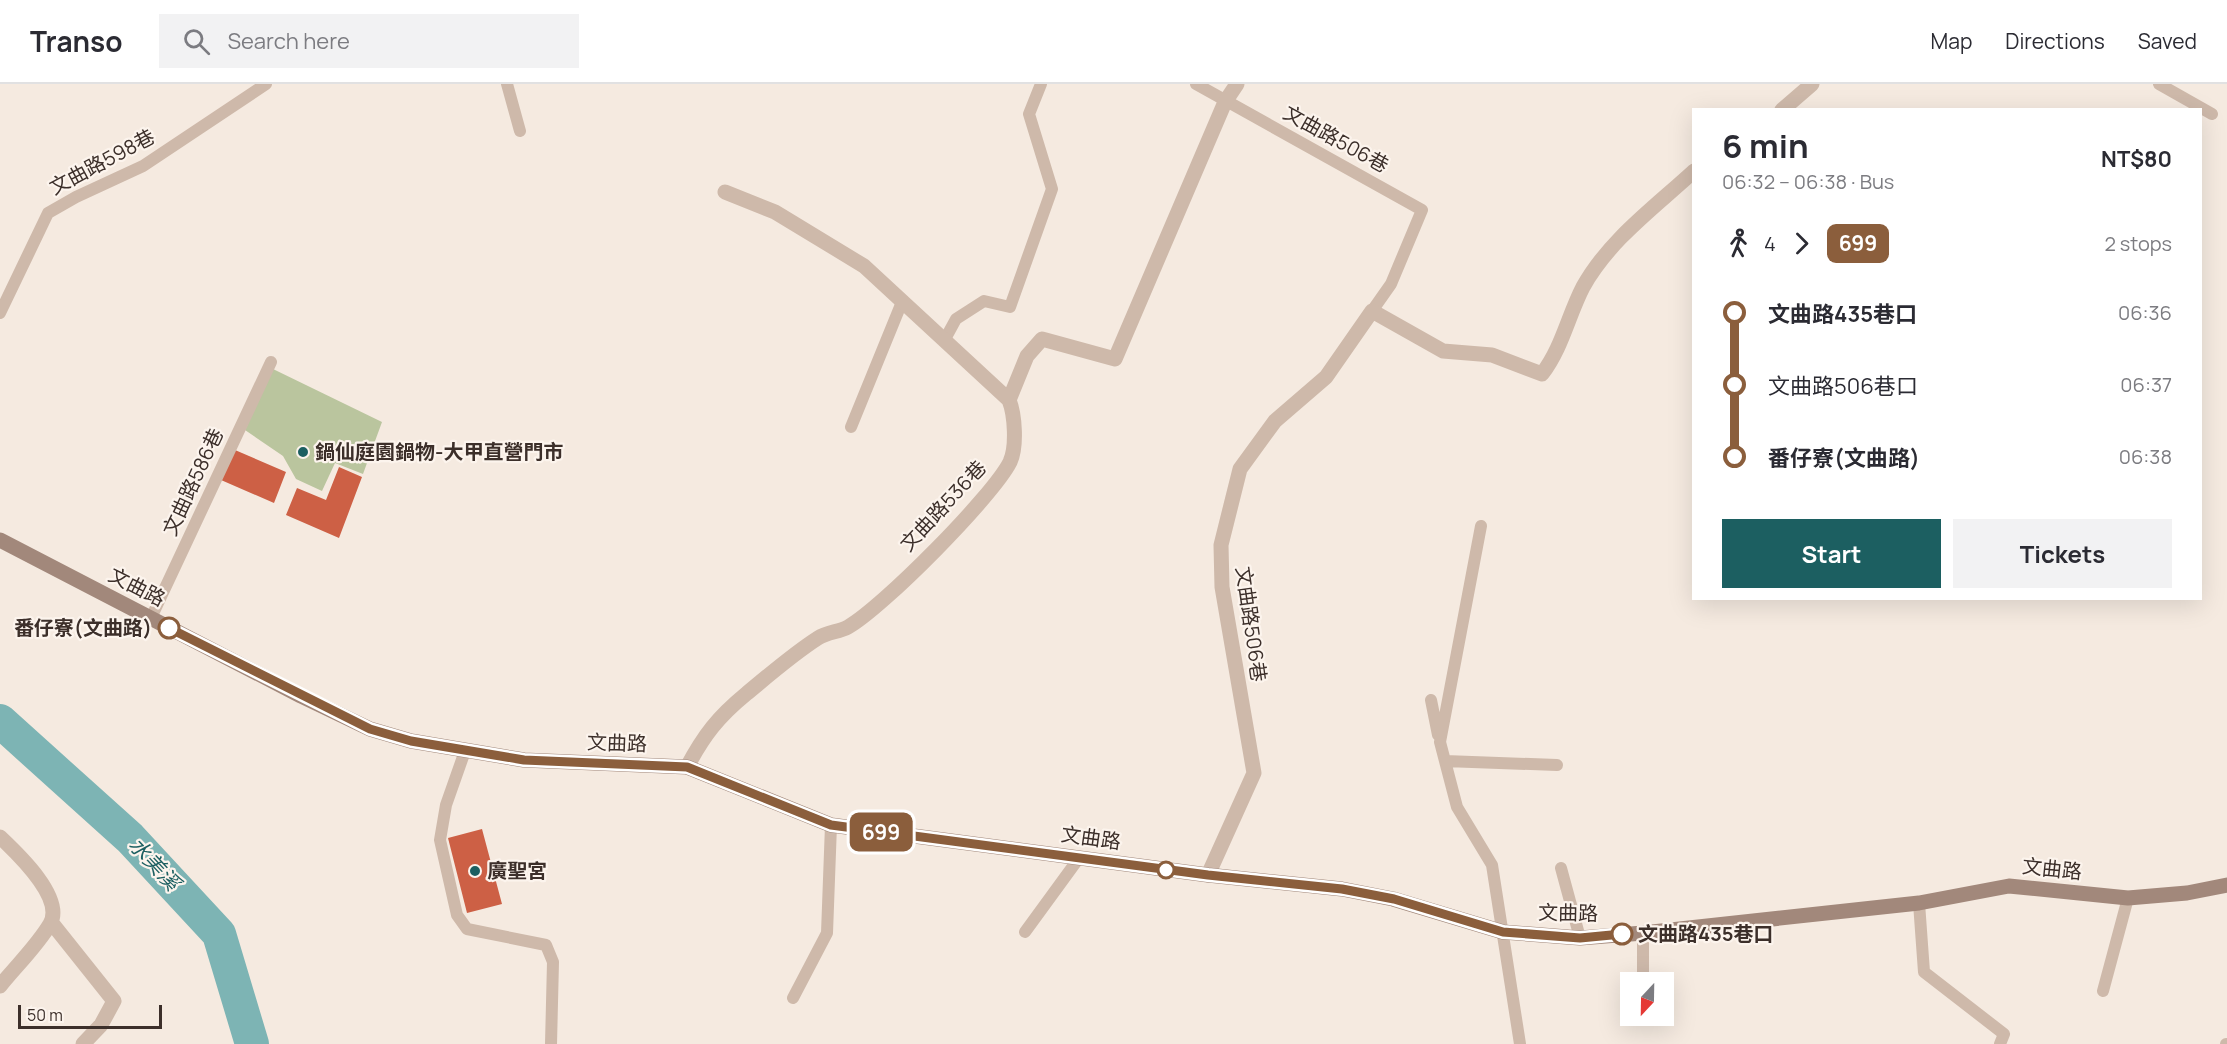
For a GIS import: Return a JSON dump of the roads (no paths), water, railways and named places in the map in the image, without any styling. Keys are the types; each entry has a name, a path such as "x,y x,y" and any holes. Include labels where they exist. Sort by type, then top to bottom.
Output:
{"street":[{"path":"725,192 775,212 864,266 1009,400 1027,356 1042,339 1115,359 1225,102 1237,84"},
{"path":"1784,108 1812,84"},
{"path":"1372,311 1443,351 1492,355 1542,374 1552,361 1583,287 1607,250 1692,173"},
{"name":"文曲路506巷","path":"1208,875 1254,773 1222,588 1221,545 1240,469 1275,421 1326,377 1372,311"},
{"name":"文曲路536巷","path":"687,767 704,734 744,695 820,636 847,627 880,603 956,527 994,484 1011,461 1015,415 1009,400"},
{"name":"文曲路","path":"0,540 370,729 411,741 524,760 687,767 831,825 1208,875 1342,889 1394,899 1503,932 1580,938 1643,933 1919,903 2009,886 2128,898 2187,893 2227,885"},
{"path":"0,837 23,859 52,901 51,922 0,986"},
{"path":"51,922 114,1001 101,1025 84,1044"}],"lane":[{"name":"文曲路598巷","path":"0,313 48,213 76,197 144,166 266,84"},
{"path":"507,84 520,130"},
{"path":"944,341 956,319 984,301 1010,307 1052,189 1029,114 1041,84"},
{"path":"1196,84 1225,102"},
{"path":"2159,84 2201,108"},
{"name":"文曲路506巷","path":"1225,102 1422,210 1391,284 1372,311"},
{"path":"2202,108 2212,114"},
{"path":"851,427 902,302"},
{"name":"文曲路586巷","path":"151,618 271,362"},
{"path":"1440,742 1480,526"},
{"path":"1431,700 1457,807 1492,865 1520,1044"},
{"path":"465,751 446,806 440,840 457,915 467,929 546,945 553,962 551,1044"},
{"path":"1444,760 1557,765"},
{"path":"793,998 827,933 831,825"},
{"path":"1025,932 1079,858"},
{"path":"1561,868 1580,938"},
{"path":"2103,991 2128,898"},
{"path":"1919,903 1924,972 2004,1034 2000,1044"},
{"path":"1643,933 1643,972"}],"waterway":[{"name":"水美溪","path":"0,721 130,838 219,934 252,1044"}],"place":[{"name":"鍋仙庭園鍋物-大甲直營門市","path":"303,452"},
{"name":"番仔寮(文曲路)","path":"169,628"},
{"name":"廣聖宮","path":"475,871"},
{"name":"文曲路435巷口","path":"1622,934"}]}
